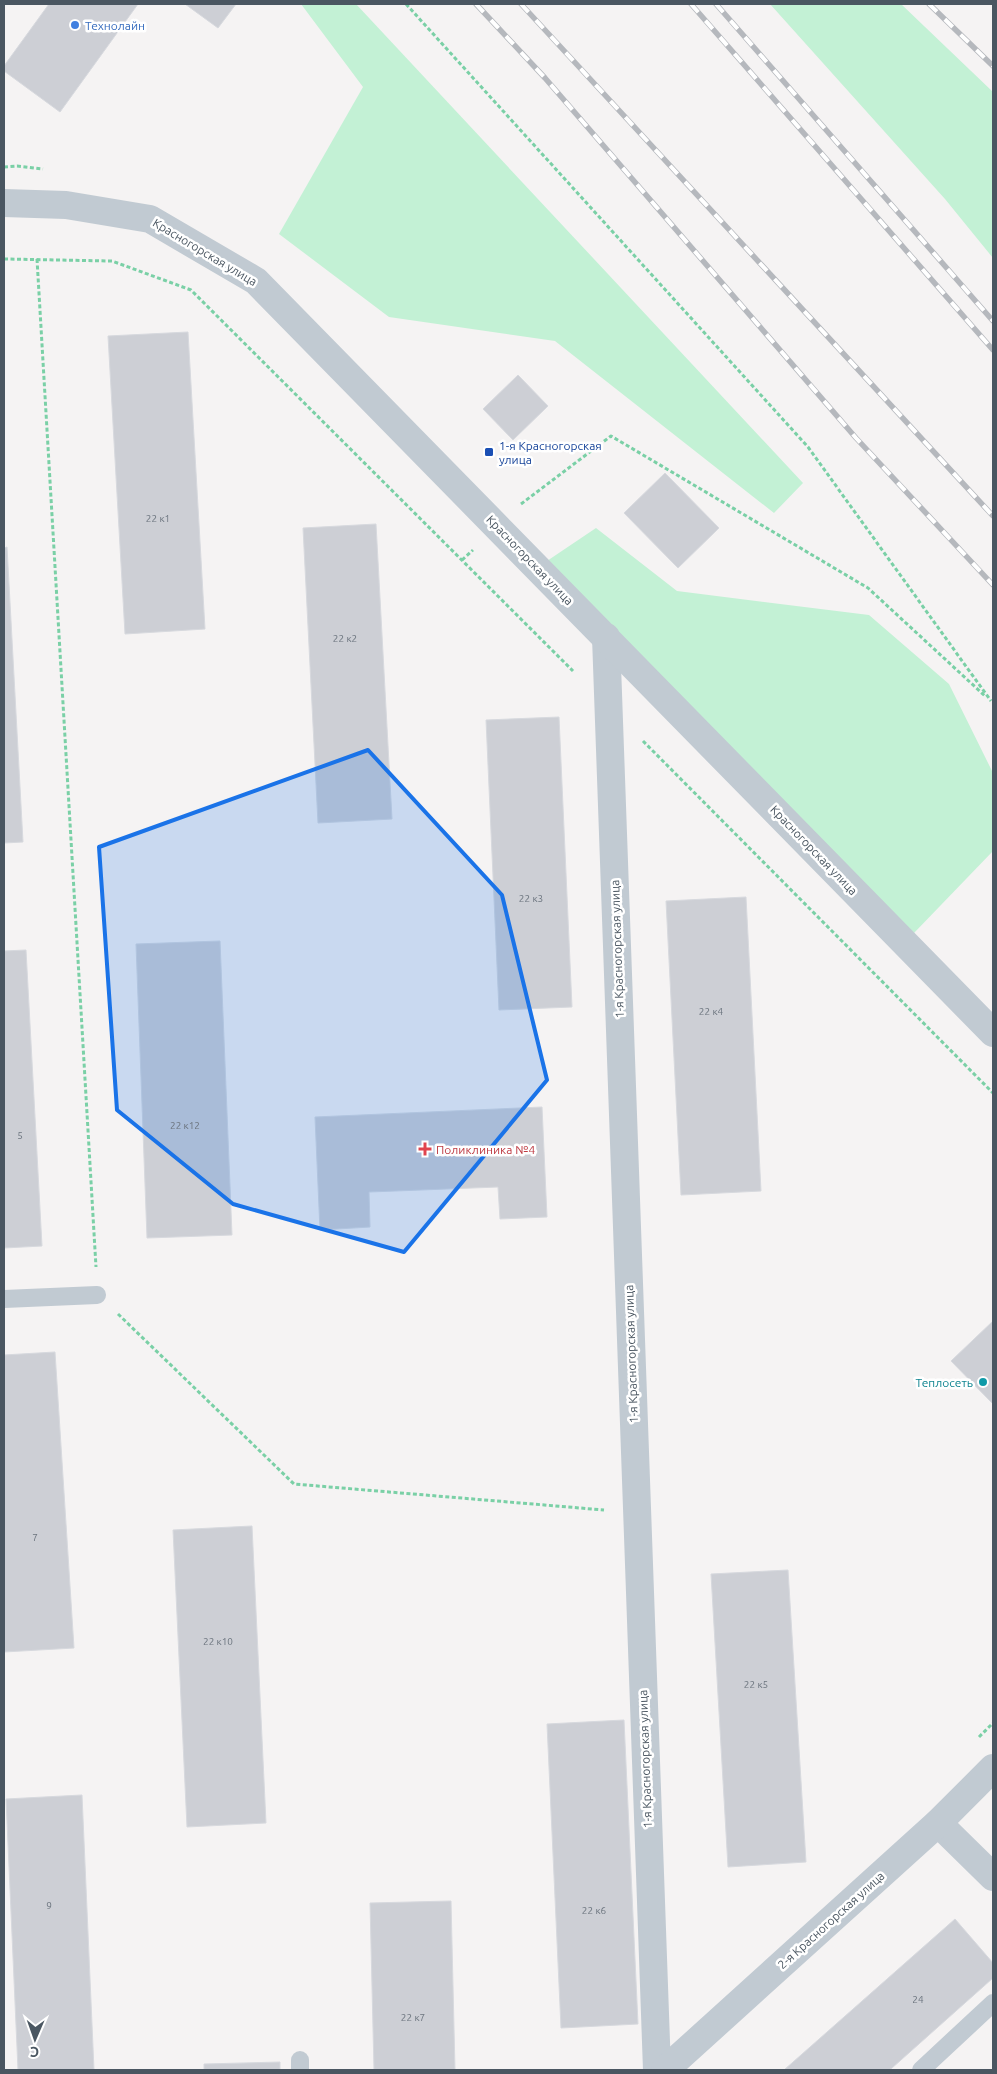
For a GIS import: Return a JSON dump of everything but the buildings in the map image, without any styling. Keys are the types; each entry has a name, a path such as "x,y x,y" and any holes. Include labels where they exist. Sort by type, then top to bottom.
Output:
{"street":[{"name":"Красногорская улица","path":"4,203 20,202 66,205 150,219 256,281 993,1033"},
{"name":"1-я Красногорская улица","path":"606,637 657,2070"},
{"name":"2-я Красногорская улица","path":"666,2070 938,1823 993,1768"},
{"path":"938,1823 993,1878"}],"lane":[{"path":"4,1299 97,1295"},
{"path":"920,2070 993,2002"}],"path":[{"path":"406,4 808,447 992,702"},
{"path":"4,167 17,166 46,170"},
{"path":"4,259 112,261 191,290 574,672"},
{"path":"37,259 97,1295 294,1484 636,1512"},
{"path":"521,504 611,436 868,588 992,702"},
{"path":"609,708 993,1093"}],"highlighted area":[{"path":"368,750 502,895 547,1080 404,1252 233,1204 117,1110 99,847"}],"green space":[{"path":"301,4 356,4 803,483 774,513 555,341 389,317 279,234 363,87"},
{"path":"770,4 901,4 993,92 993,258 945,199"},
{"path":"596,528 677,591 869,615 949,684 993,773 993,851 914,933 544,563"}],"railway":[{"path":"476,4 545,78 856,438 993,585"},
{"path":"521,4 993,516"},
{"path":"691,4 993,350"},
{"path":"716,4 993,321"},
{"path":"929,4 993,66"}],"place":[{"name":"Технолайн","path":"75,25"},
{"name":"1-я Красногорская улица","path":"489,452"},
{"name":"Поликлиника №4","path":"425,1149"},
{"name":"Теплосеть","path":"983,1382"}]}
